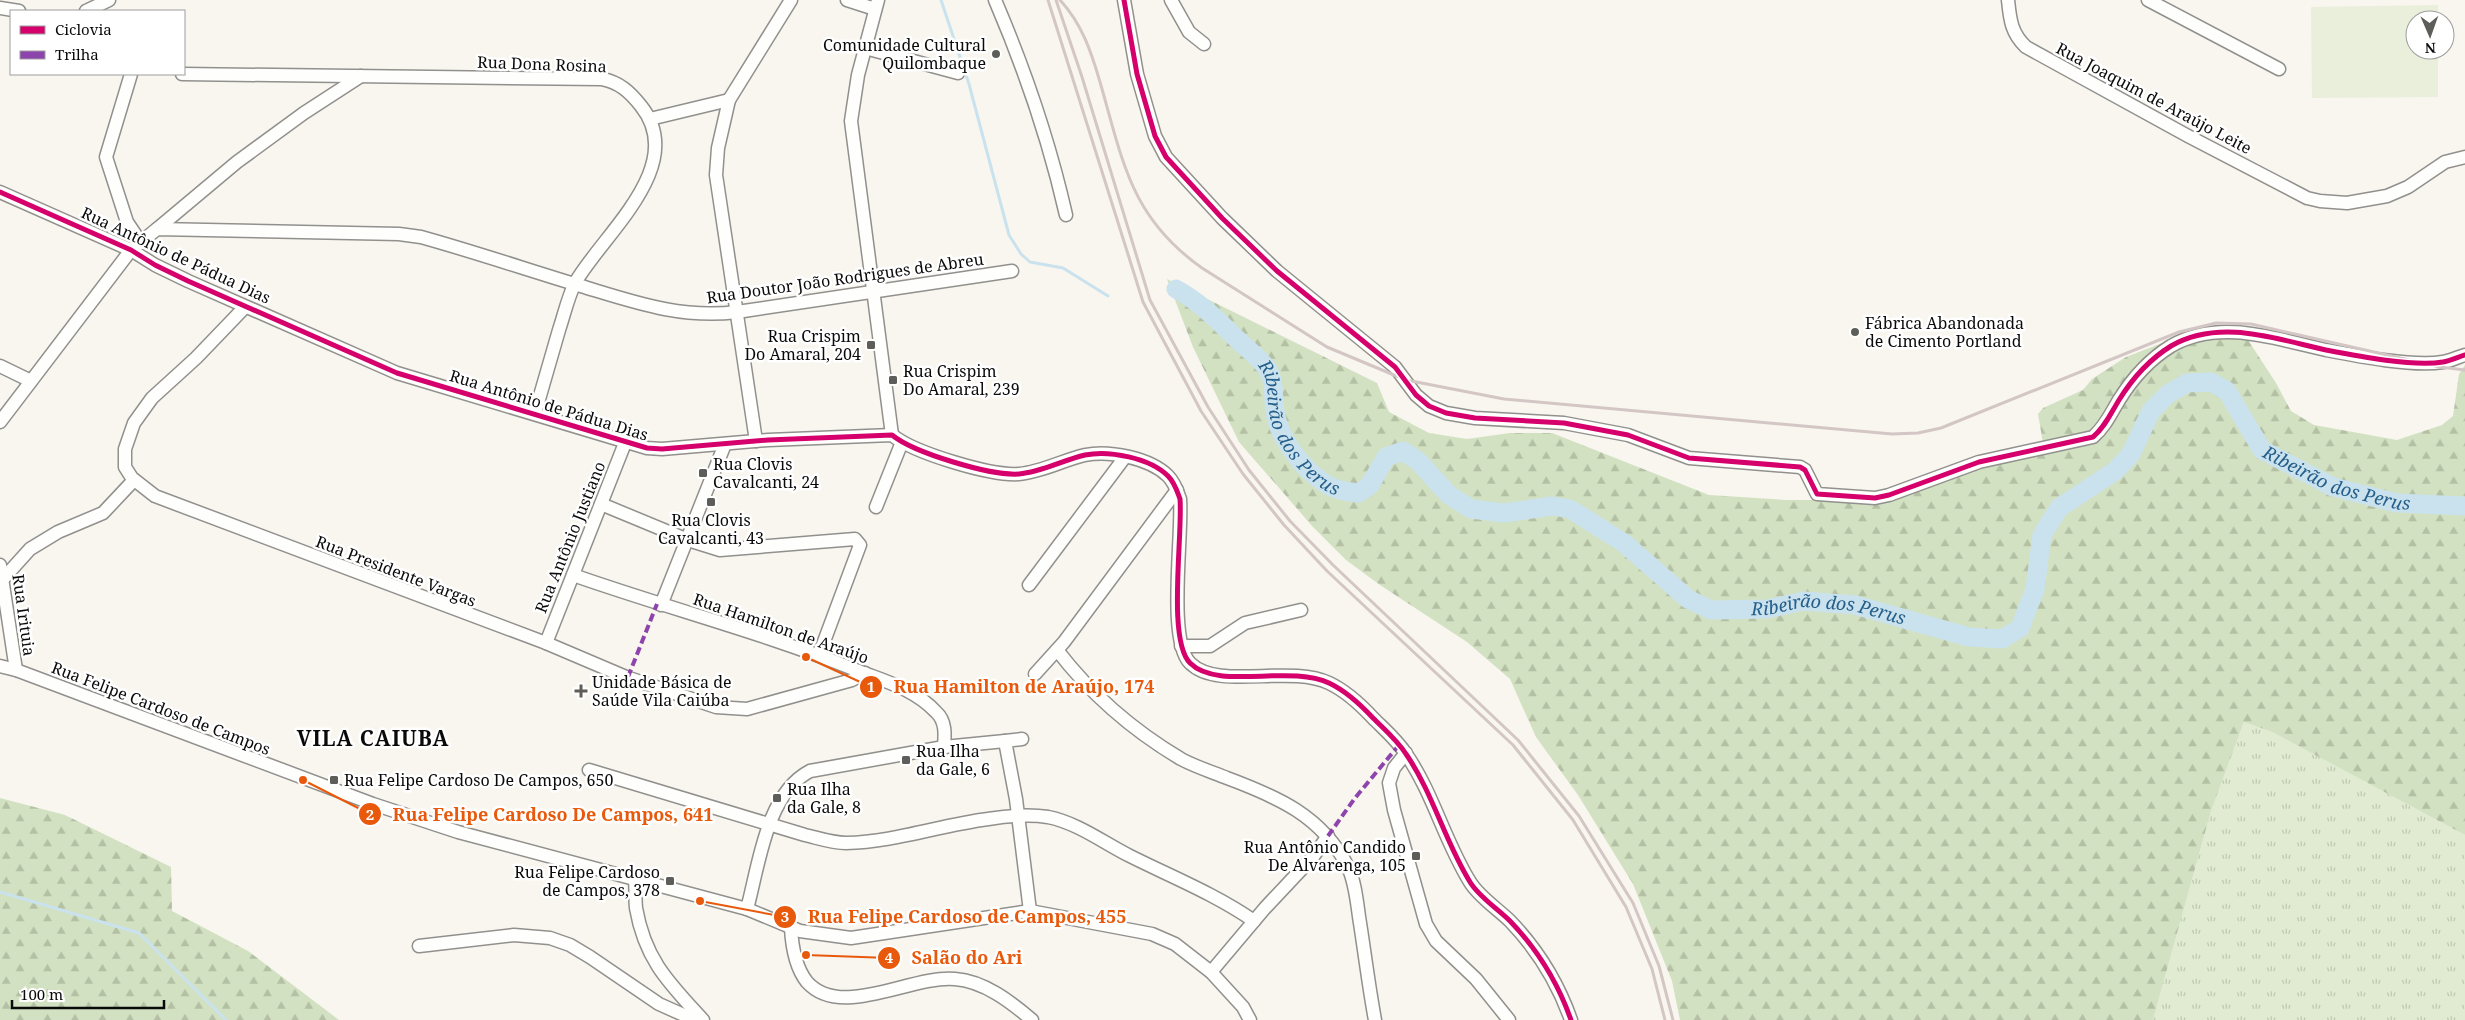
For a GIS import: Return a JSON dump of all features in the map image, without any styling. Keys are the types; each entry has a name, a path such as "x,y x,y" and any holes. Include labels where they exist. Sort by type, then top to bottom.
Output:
{"street":[{"path":"88,10 108,0"},
{"path":"756,441 716,175 718,148 729,100 791,0"},
{"path":"847,0 876,4 865,48 851,121 873,292 897,439 876,507"},
{"path":"995,0 1036,105 1066,215"},
{"path":"1124,0 1138,74 1155,136 1166,157 1222,218 1277,271 1395,367 1416,395 1429,406 1446,413 1475,418 1564,423 1628,436 1689,458 1800,467 1805,470 1817,494 1875,498 1889,495 1980,462 2093,437 2106,423 2119,400 2143,369 2171,346 2197,335 2245,332 2329,350 2419,362 2443,362 2465,355"},
{"path":"1171,0 1188,32 1204,44"},
{"name":"Rua Joaquim de Araújo Leite","path":"2008,0 2015,36 2026,47 2188,136 2307,198 2347,203 2388,196 2400,192 2445,162 2465,156"},
{"path":"2148,0 2278,69"},
{"path":"865,48 958,73"},
{"name":"Rua Dona Rosina","path":"185,74 602,79 611,80 626,90 650,119 655,140 655,159 649,176 630,206 574,284 535,413"},
{"path":"131,75 106,158 136,247"},
{"path":"0,422 136,247 237,162 304,113 361,76"},
{"path":"650,119 729,100"},
{"name":"Rua Antônio de Pádua Dias","path":"0,192 136,247 158,267 398,373 535,413 625,442 662,449 756,441 897,439 973,467 1003,473 1032,471 1086,455 1124,457 1158,468 1168,476 1177,490"},
{"name":"Rua Doutor João Rodrigues de Abreu","path":"157,229 399,234 422,237 672,312 705,314 737,312 1012,272"},
{"name":"Rua Presidente Vargas","path":"245,307 140,411 125,449 125,467 134,480 147,492 163,500 546,643 626,677 707,704 732,709 747,709 800,696 852,680 865,673"},
{"path":"0,366 31,381"},
{"name":"Rua Antônio Justiano","path":"546,643 625,442"},
{"path":"661,605 725,444"},
{"path":"1029,585 1124,457"},
{"path":"3,579 30,549 58,532 103,513 134,480"},
{"path":"1177,490 1181,510 1177,607 1181,646 1190,663 1212,675 1300,676 1331,684 1358,703 1406,753 1470,883 1527,940 1556,983 1572,1020"},
{"path":"1035,674 1057,650 1177,490"},
{"path":"601,504 688,540 720,550 855,539 860,545 819,655"},
{"name":"Rua Irituia","path":"0,565 16,670"},
{"name":"Rua Hamilton de Araújo","path":"573,575 819,655 888,681 922,699 938,713 945,731 944,747"},
{"path":"1181,646 1210,646 1245,623 1301,610"},
{"path":"1057,650 1096,692 1130,725 1145,736 1183,760 1259,790 1286,804 1314,821 1328,836 1348,868 1355,891 1374,1020"},
{"name":"Rua Felipe Cardoso de Campos","path":"0,666 16,670 373,804 458,832 554,857 635,881 747,909 791,928 834,937 851,938 1030,912 1164,938 1211,972 1237,1000 1250,1020"},
{"path":"747,909 769,825 779,802 790,786 810,771 944,747 1022,739"},
{"path":"1005,742 1030,912"},
{"path":"1406,753 1394,768 1389,783 1426,924 1436,941 1476,980 1508,1020"},
{"path":"589,770 769,825 845,843 903,835 988,819 1017,816 1049,818 1079,829 1130,856 1212,894 1254,921"},
{"path":"1211,972 1254,921 1312,858 1328,836"},
{"path":"635,881 638,919 651,957 676,991 703,1020"},
{"path":"791,928 794,954 802,976 812,990 827,998 854,1000 939,978 957,979 990,990 1032,1020"},
{"path":"419,946 514,935 550,938 570,945 590,957 659,1004 695,1020"}],"green space":[{"path":"2438,5 2438,10 2405,10 2405,60 2438,60 2438,97 2312,98 2311,7"},
{"path":"1167,279 1377,383 1389,412 1429,433 1467,439 1510,433 1552,433 1709,495 1786,500 1836,500 1900,495 2043,443 2038,414 2043,408 2083,390 2092,379 2126,357 2183,335 2217,326 2248,340 2276,383 2291,411 2314,425 2397,440 2442,425 2453,416 2459,374 2465,365 2465,835 2272,732 2244,722 2211,811 2153,1020 1680,1020 1672,981 1633,884 1578,795 1536,737 1510,679 1467,642 1380,585 1346,560 1313,527 1239,442 1193,347"},
{"path":"2244,722 2272,732 2465,835 2465,1020 2153,1020 2211,811"},
{"path":"0,798 65,815 171,867 172,911 248,951 339,1020 0,1020"}],"waterway":[{"name":"Ribeirão dos Perus","path":"941,0 969,84 1009,235 1021,254 1030,262 1063,268 1108,296"},
{"name":"Ribeirão dos Perus","path":"1176,289 1210,314 1266,367 1271,377 1277,421 1286,441 1299,460 1327,485 1340,490 1359,493 1370,485 1386,457 1403,451 1418,461 1449,495 1471,509 1504,513 1552,506 1570,509 1624,543 1688,599 1711,610 1767,609 1804,601 1855,605 1969,637 2002,639 2020,628 2035,589 2042,535 2059,508 2115,471 2131,454 2151,411 2168,394 2187,383 2211,382 2227,391 2262,450 2333,487 2397,503 2465,506"},
{"path":"0,892 139,933 226,1020"}],"railway":[{"path":"1048,0 1143,302 1201,411 1243,474 1284,525 1327,571 1513,745 1573,820 1626,907 1652,969 1665,1020"},
{"path":"1056,0 1082,77 1150,300 1208,407 1249,470 1290,521 1333,565 1518,740 1579,816 1633,903 1659,966 1673,1020"},
{"path":"1060,0 1068,9 1085,38 1097,71 1123,162 1144,208 1159,229 1178,249 1202,268 1327,347 1406,380 1504,399 1892,434 1918,433 1941,428 2179,332 2216,323 2251,324 2440,367 2465,370"}],"marked path":[{"path":"628,677 657,604"},
{"path":"1328,836 1355,798 1399,745"}],"cycle path":[{"path":"1124,0 1137,74 1155,136 1166,157 1222,218 1277,271 1395,367 1416,395 1429,406 1446,413 1475,418 1564,423 1628,435 1689,458 1800,467 1805,470 1817,494 1875,498 1889,495 1979,462 2093,437 2104,424 2124,392 2142,370 2156,357 2171,346 2209,333 2248,333 2353,355 2416,363 2443,362 2465,355"},
{"path":"0,192 131,250 155,265 188,281 397,373 647,448 662,449 768,440 892,435 934,456 1006,474 1028,473 1077,457 1095,454 1129,457 1151,464 1168,476 1176,487 1180,499 1179,633 1183,651 1190,663 1202,671 1218,675 1313,678 1335,686 1358,703 1395,739 1406,754 1424,785 1453,851 1470,882 1483,898 1510,921 1530,944 1553,980 1571,1020"}],"place":[{"name":"Comunidade Cultural Quilombaque","path":"996,54"},
{"name":"Fábrica Abandonada de Cimento Portland","path":"1855,332"},
{"name":"Rua Crispim Do Amaral, 204","path":"871,345"},
{"name":"Rua Crispim Do Amaral, 239","path":"893,380"},
{"name":"Rua Clovis Cavalcanti, 24","path":"703,473"},
{"name":"Rua Clovis Cavalcanti, 43","path":"711,502"},
{"name":"Rua Hamilton de Araújo, 174","path":"806,657"},
{"name":"Unidade Básica de Saúde Vila Caiúba","path":"581,691"},
{"name":"Rua Ilha da Gale, 6","path":"906,760"},
{"name":"Rua Felipe Cardoso De Campos, 641","path":"303,780"},
{"name":"Rua Felipe Cardoso De Campos, 650","path":"334,780"},
{"name":"Rua Ilha da Gale, 8","path":"777,798"},
{"name":"Rua Antônio Candido De Alvarenga, 105","path":"1416,856"},
{"name":"Rua Felipe Cardoso de Campos, 378","path":"670,881"},
{"name":"Rua Felipe Cardoso de Campos, 455","path":"700,901"},
{"name":"Salão do Ari","path":"806,955"}],"district":[{"name":"VILA CAIUBA","path":"373,739"}]}
